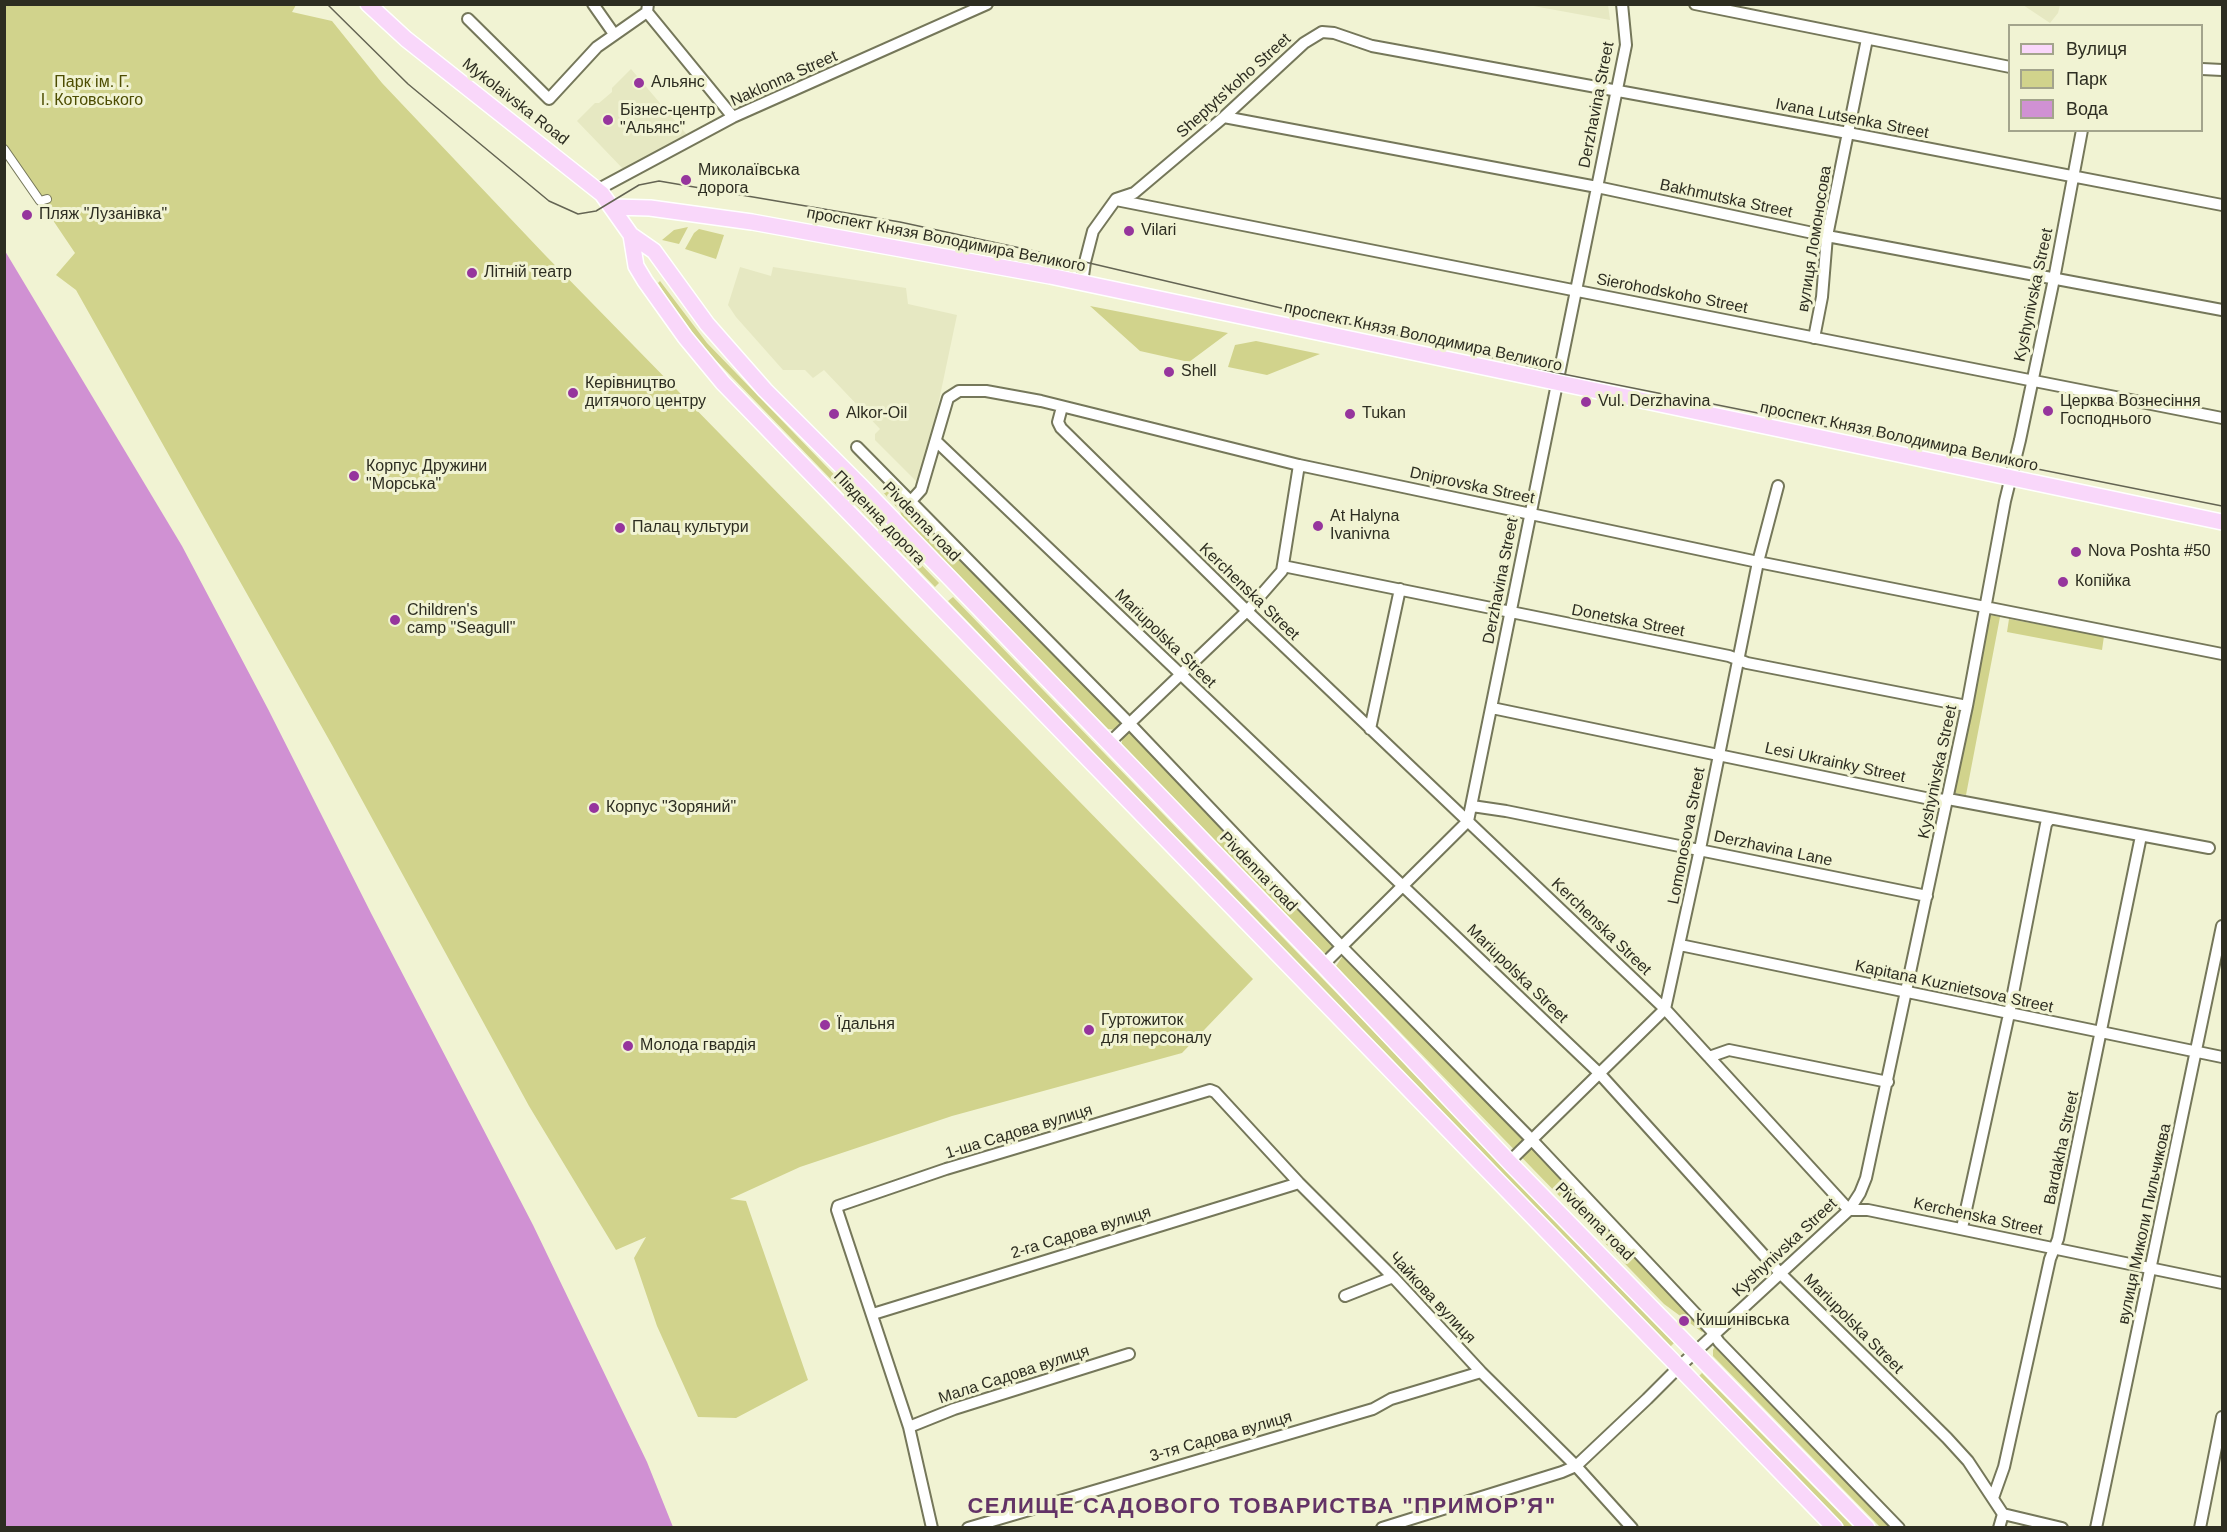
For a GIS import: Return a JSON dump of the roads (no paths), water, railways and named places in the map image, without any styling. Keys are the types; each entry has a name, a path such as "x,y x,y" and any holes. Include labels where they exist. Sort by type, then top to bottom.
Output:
{"main road":[{"name":"Mykolaivska Road","path":"369,4 406,39 597,190 613,207 631,235"},
{"name":"проспект Князя Володимира Великого","path":"613,207 650,208 752,222 1082,283 2223,522"},
{"name":"Pivdenna road","path":"631,235 654,251 707,324 765,390 952,580 1323,965 1509,1162 1867,1527"},
{"name":"Південна дорога","path":"631,235 636,266 640,274 685,337 723,383 1680,1366"},
{"path":"932,598 952,580"},
{"path":"1680,1366 1835,1527"}],"street":[{"path":"593,4 614,34"},
{"name":"Naklonna Street","path":"597,190 733,117 987,4"},
{"name":"Derzhavina Street","path":"1323,965 1468,821 1626,45 1622,4"},
{"path":"1695,4 2008,67"},
{"path":"468,18 549,99 597,47 648,8 733,117"},
{"name":"Sheptyts'koho Street","path":"1082,283 1093,231 1116,200 1134,193 1224,117 1304,43 1322,32 1334,33 1372,46 1475,64"},
{"name":"вулиця Ломоносова","path":"1814,338 1822,297 1827,236 1867,39"},
{"name":"Ivana Lutsenka Street","path":"1475,64 2223,205"},
{"path":"2203,69 2223,70"},
{"name":"Bakhmutska Street","path":"1224,117 1597,187 1827,236 2223,310"},
{"name":"Kyshynivska Street","path":"1576,1466 1680,1366 1849,1210 1866,1178 1948,799 2010,479 2054,279 2082,132"},
{"path":"4,149 40,201 47,200"},
{"name":"Sierohodskoho Street","path":"1116,200 2223,418"},
{"name":"Dniprovska Street","path":"936,441 945,402 955,392 966,390 995,392 1299,465 1758,562 2223,654"},
{"name":"Kerchenska Street","path":"1062,407 1058,422 1061,428 1247,611 1665,1009 1849,1210 1864,1209 1962,1228 2223,1283"},
{"path":"911,501 921,490 936,441"},
{"name":"Mariupolska Street","path":"936,441 1599,1073 1780,1273 1947,1438 1968,1461 2003,1514"},
{"path":"858,447 1129,723 1342,947 1532,1140 1714,1335 1899,1527"},
{"path":"1108,743 1247,611 1282,571 1299,465"},
{"name":"Lomonosova Street","path":"1665,1009 1740,660 1758,562 1778,486"},
{"name":"Donetska Street","path":"1283,566 1967,706"},
{"path":"1370,729 1400,589"},
{"name":"Lesi Ukrainky Street","path":"1492,708 1935,800 1948,799 2209,848"},
{"name":"Derzhavina Lane","path":"1472,806 1700,849 1927,896"},
{"path":"1962,1228 2009,1014 2046,824 2050,819"},
{"name":"Bardakha Street","path":"1993,1498 2004,1467 2058,1239 2141,836"},
{"name":"вулиця Миколи Пильчикова","path":"2096,1527 2223,926"},
{"name":"Kapitana Kuznietsova Street","path":"1680,945 2223,1057"},
{"path":"1509,1162 1665,1009"},
{"path":"1708,1057 1729,1050 1887,1082"},
{"name":"Чайкова вулиця","path":"1210,1090 1215,1092 1299,1183 1393,1277 1480,1372 1576,1466 1632,1527"},
{"name":"1-ша Садова вулиця","path":"873,1314 837,1210 838,1206 946,1169 1210,1090"},
{"name":"2-га Садова вулиця","path":"873,1314 1299,1183"},
{"path":"1345,1296 1393,1277"},
{"path":"873,1314 909,1427 932,1527"},
{"name":"Мала Садова вулиця","path":"909,1427 954,1409 1129,1354"},
{"name":"3-тя Садова вулиця","path":"968,1527 1374,1408 1391,1399 1480,1372"},
{"path":"2200,1527 2223,1417"},
{"path":"1382,1527 1576,1466"},
{"path":"1999,1527 2003,1514 2062,1527"}],"water":[{"path":"5,251 182,546 268,709 533,1225 647,1462 673,1527 5,1527"}],"tram line":[{"path":"327,4 408,84 549,201 578,214 596,211 639,185 659,181 900,222 1085,262 1558,373 2222,506"}],"place":[{"name":"Альянс","path":"639,83"},
{"name":"Бізнес-центр \"Альянс\"","path":"608,120"},
{"name":"Миколаївська дорога","path":"686,180"},
{"name":"Пляж \"Лузанівка\"","path":"27,215"},
{"name":"Vilari","path":"1129,231"},
{"name":"Літній театр","path":"472,273"},
{"name":"Shell","path":"1169,372"},
{"name":"Керівництво дитячого центру","path":"573,393"},
{"name":"Vul. Derzhavina","path":"1586,402"},
{"name":"Церква Вознесіння Господнього","path":"2048,411"},
{"name":"Alkor-Oil","path":"834,414"},
{"name":"Tukan","path":"1350,414"},
{"name":"Корпус Дружини \"Морська\"","path":"354,476"},
{"name":"At Halyna Ivanivna","path":"1318,526"},
{"name":"Палац культури","path":"620,528"},
{"name":"Nova Poshta #50","path":"2076,552"},
{"name":"Копійка","path":"2063,582"},
{"name":"Children's camp \"Seagull\"","path":"395,620"},
{"name":"Корпус \"Зоряний\"","path":"594,808"},
{"name":"Їдальня","path":"825,1025"},
{"name":"Гуртожиток для персоналу","path":"1089,1030"},
{"name":"Молода гвардія","path":"628,1046"},
{"name":"Кишинівська","path":"1684,1321"}],"district":[{"name":"СЕЛИЩЕ САДОВОГО ТОВАРИСТВА \"ПРИМОР’Я\"","path":"1262,1507"}],"park label":[{"name":"Парк ім. Г. І. Котовського","path":"92,92"}]}
